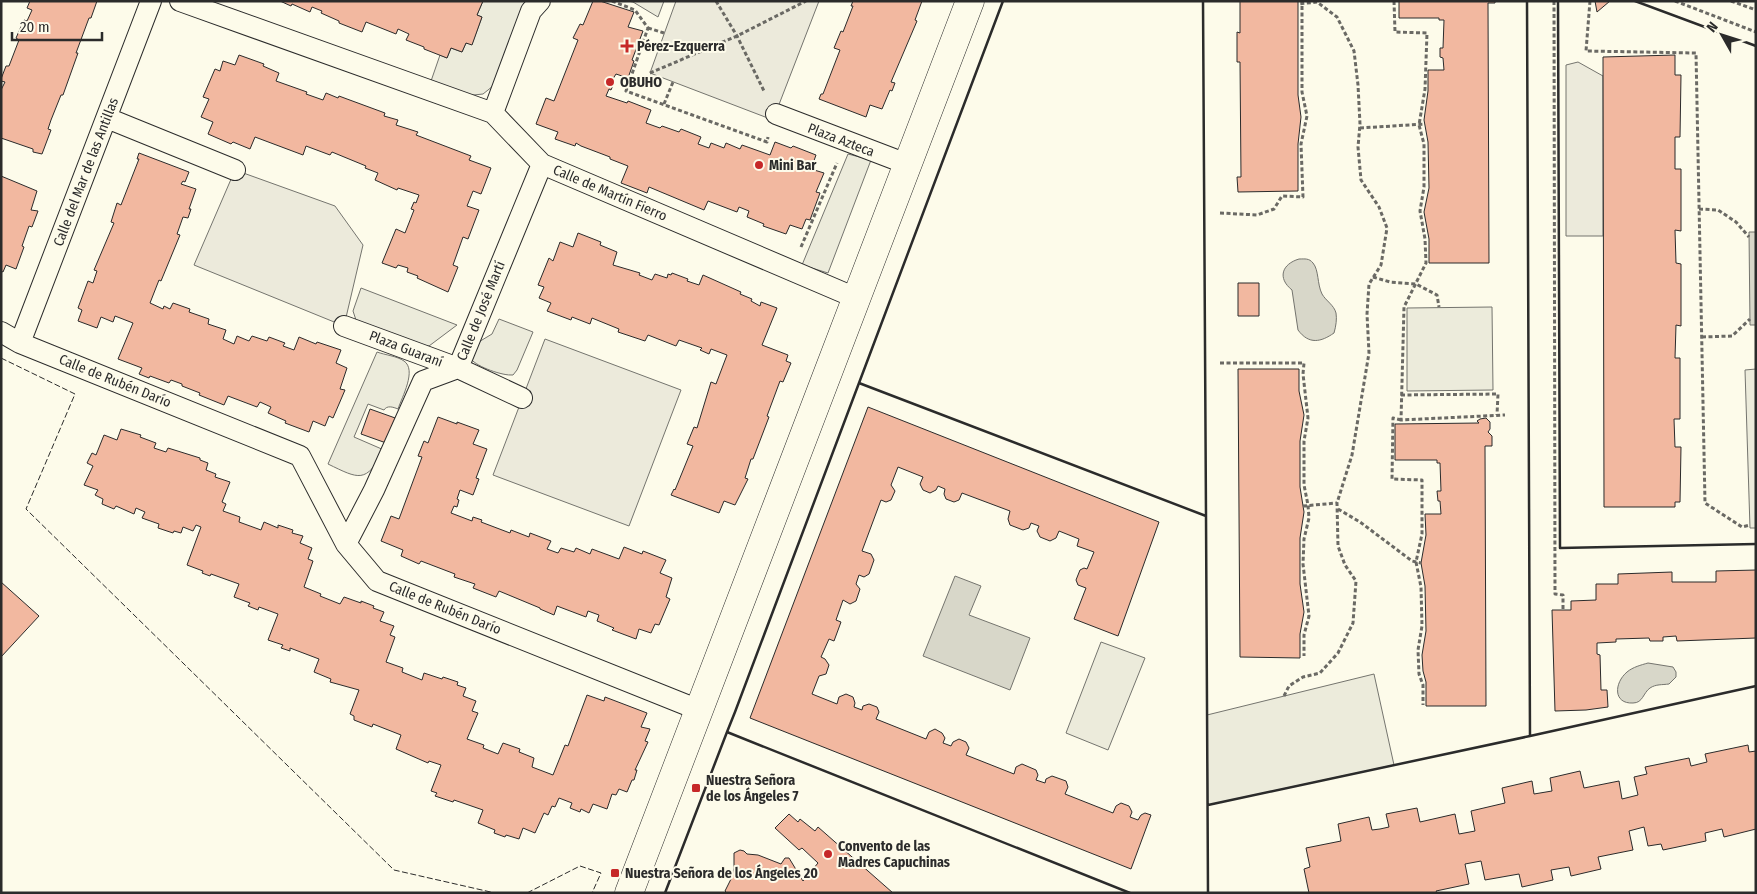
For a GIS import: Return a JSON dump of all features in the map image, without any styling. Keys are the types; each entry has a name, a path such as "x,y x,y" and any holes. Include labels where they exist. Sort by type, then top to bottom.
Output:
{"street":[{"name":"Calle del Mar de las Antillas","path":"20,343 151,1"},
{"name":"Calle de Martín Fierro","path":"180,1 493,113 542,164 856,298"},
{"path":"493,113 531,11 540,1"},
{"path":"629,893 970,1"},
{"path":"107,118 235,170"},
{"name":"Plaza Azteca","path":"773,122 846,142 907,164"},
{"name":"Calle de José Martí","path":"346,544 374,490 423,381 458,368 542,164"},
{"name":"Plaza Guaraní","path":"344,326 458,368 522,398"},
{"name":"Calle de Rubén Darío","path":"1,332 20,343 300,456 346,544 377,581 699,710"}],"path":[{"path":"612,1 635,10 648,28 664,33"},
{"path":"648,28 626,91 767,142 773,122 737,36 716,1"},
{"path":"650,73 737,36 806,1"},
{"path":"1394,1 1394,32 1427,33 1425,89 1419,125 1424,144 1424,187 1420,211 1425,239 1426,262 1404,307 1401,420"},
{"path":"1554,1 1555,594 1563,594 1563,610"},
{"path":"1590,1 1586,51 1696,53 1705,503 1742,527 1750,524"},
{"path":"1675,1 1756,32"},
{"path":"1731,1 1756,10"},
{"path":"1220,213 1257,215 1274,209 1282,196 1303,197 1302,144 1307,116 1302,92 1300,3 1317,2 1337,17 1354,51 1358,85 1360,128 1358,147 1361,180 1379,207 1387,228 1381,265 1368,284 1369,353 1364,389 1352,455 1337,504 1338,546 1345,565 1356,581 1353,623 1338,653 1320,673 1303,677 1289,686 1284,696"},
{"path":"664,104 673,82"},
{"path":"1360,128 1425,124"},
{"path":"791,270 846,142"},
{"path":"1699,209 1718,210 1736,222 1749,237"},
{"path":"1373,277 1390,282 1416,284 1438,295 1439,307"},
{"path":"1702,337 1732,336 1750,319"},
{"path":"1220,363 1304,363 1308,418 1304,441 1304,484 1309,518 1304,539 1303,564 1309,616 1304,634 1304,656"},
{"path":"1401,395 1498,394 1497,415"},
{"path":"1423,705 1423,685 1418,674 1418,650 1422,626 1421,587 1416,562 1422,534 1422,480 1392,479 1393,418 1401,420 1505,415"},
{"path":"1303,506 1337,504"},
{"path":"1337,509 1360,522 1412,561 1421,563"}],"shaded area":[{"path":"483,1 525,1 493,86 483,94 464,96 430,84 440,55 447,58 451,48 462,52 466,43 472,44 482,17 477,15"},
{"path":"628,1 664,1 658,17"},
{"path":"676,1 819,1 773,120 650,73"},
{"path":"1578,62 1603,76 1603,236 1566,236 1566,65"},
{"path":"848,154 871,160 828,273 802,265"},
{"path":"235,170 335,206 363,245 344,326 194,265"},
{"path":"1749,232 1756,232 1756,325 1750,325"},
{"path":"1305,259 1313,263 1322,294 1336,313 1334,333 1320,340 1306,338 1298,330 1292,290 1284,281 1285,268 1293,261"},
{"path":"361,288 457,325 429,346 424,346 356,320 353,311"},
{"path":"1492,307 1493,390 1407,391 1407,308"},
{"path":"499,319 533,332 517,370 513,375 491,370 471,359 477,343 492,334"},
{"path":"545,339 681,390 629,526 493,475"},
{"path":"377,352 404,361 408,365 409,377 398,409 388,407 384,410 368,404 354,437 384,450 372,469 367,473 355,475 328,464"},
{"path":"1756,369 1756,528 1750,528 1745,370"},
{"path":"955,576 981,586 969,615 1030,638 1010,690 923,656"},
{"path":"1101,642 1145,658 1108,750 1066,733"},
{"path":"1648,663 1673,667 1676,677 1669,684 1650,688 1641,700 1636,703 1622,700 1619,697 1618,687 1623,677 1637,666"},
{"path":"1374,674 1394,765 1208,805 1207,715"}],"building":[{"path":"30,1 97,1 76,53 78,53 63,95 61,95 51,120 48,129 51,130 42,154 1,138 1,90 5,82 1,81 1,79 6,66 9,66 19,40 16,38 24,20 27,21 32,10 27,8"},
{"path":"280,1 483,1 477,15 482,17 472,45 466,43 462,52 451,48 447,58 406,40 409,34 398,29 396,34 366,22 362,32 339,23 339,21 312,7 310,12"},
{"path":"593,1 600,1 634,12 628,27 643,31 632,60 634,61 628,78 616,74 611,82 614,83 611,90 609,89 606,96 627,103 628,101 651,110 646,123 679,132 681,129 701,137 698,144 709,148 711,143 724,148 726,143 740,149 742,145 770,155 775,142 791,148 793,146 816,155 811,169 824,173 816,192 820,193 810,220 806,219 802,229 790,225 786,234 763,226 764,224 747,217 749,211 739,207 737,212 708,201 704,210 649,187 647,193 621,183 628,166 576,143 575,146 555,139 558,132 536,124 546,98 554,101 578,40 573,38 580,24 583,25"},
{"path":"853,1 922,1 915,20 917,21 891,82 895,83 892,91 890,90 882,109 870,105 866,117 819,99 821,94 823,94 840,50 834,48 841,31 843,32 853,6 851,6"},
{"path":"1240,1 1298,1 1298,95 1301,117 1298,144 1298,191 1238,192 1237,177 1241,177 1240,62 1237,62 1237,32 1240,33"},
{"path":"1399,1 1495,1 1495,3 1488,3 1489,263 1429,263 1429,239 1424,212 1429,188 1428,142 1424,120 1428,91 1428,70 1444,70 1443,58 1440,57 1440,48 1443,48 1444,20 1439,20 1439,18 1399,18"},
{"path":"1595,1 1610,1 1597,12"},
{"path":"239,55 264,64 263,66 279,73 276,81 323,100 326,93 385,113 384,116 398,120 396,125 418,132 416,135 471,156 469,160 491,168 481,194 473,191 467,206 479,210 468,239 463,237 453,265 458,267 448,292 407,272 408,268 398,265 396,268 382,263 396,229 405,233 414,210 411,209 419,195 398,188 397,190 375,180 378,173 332,152 330,155 306,146 303,155 255,137 250,149 233,142 231,144 208,134 213,122 201,117 209,99 203,97 215,69 220,71 223,61 235,65"},
{"path":"1675,55 1675,75 1681,75 1680,137 1675,137 1675,169 1681,169 1681,231 1675,230 1676,263 1681,264 1681,326 1676,325 1675,358 1680,358 1680,419 1674,419 1675,447 1681,447 1680,502 1675,502 1675,507 1604,507 1603,57"},
{"path":"139,153 189,172 185,182 183,181 181,184 196,189 188,218 183,217 177,234 180,235 150,303 163,309 164,306 170,309 173,303 190,309 189,312 209,319 208,324 226,330 223,339 234,344 237,336 249,341 252,336 267,341 269,337 285,343 283,346 294,350 299,337 316,344 317,342 341,350 336,363 347,368 340,389 345,390 333,418 329,416 325,426 313,421 309,432 285,423 286,421 268,413 271,407 260,402 257,407 228,396 224,405 199,395 200,393 182,386 182,384 171,380 169,383 139,374 142,368 118,359 133,323 115,316 113,322 101,317 97,328 78,321 82,310 78,308 88,281 93,283 97,271 94,270 114,223 111,222 117,203 121,205 139,159 137,159"},
{"path":"1,176 37,191 31,210 38,211 32,227 29,226 16,269 6,265 3,272 1,271"},
{"path":"578,233 601,242 600,245 617,252 613,265 640,273 639,275 652,280 655,274 667,278 668,274 671,275 672,273 699,285 703,275 741,292 740,294 752,299 751,301 760,306 761,302 777,308 762,345 788,355 786,361 791,363 783,382 780,381 767,416 769,417 753,459 751,459 745,478 748,479 735,505 724,501 719,513 671,495 675,490 693,446 687,444 694,427 697,428 711,382 716,384 727,355 711,349 709,354 700,350 702,348 679,340 676,346 648,335 645,341 618,332 619,329 592,318 590,324 572,317 571,320 547,311 551,303 539,298 544,287 538,285 549,258 553,261 560,242 573,247"},
{"path":"1238,283 1259,283 1259,316 1238,316"},
{"path":"1238,369 1299,369 1299,391 1304,415 1300,441 1300,487 1304,512 1300,538 1300,584 1304,612 1300,634 1300,658 1240,657"},
{"path":"868,407 1159,522 1118,636 1074,619 1086,588 1078,585 1076,580 1080,570 1087,569 1094,552 1077,546 1079,539 1059,531 1056,538 1050,541 1040,537 1037,531 1039,526 1031,523 1029,528 1023,530 1010,525 1008,519 1010,511 962,493 959,500 954,502 946,499 945,489 938,486 936,490 930,493 923,490 920,484 923,477 898,467 891,485 895,491 891,500 886,502 881,500 862,551 871,554 874,560 869,574 864,577 859,575 856,584 860,589 856,601 850,604 843,600 836,620 841,622 834,641 829,639 821,657 829,665 826,674 819,676 812,694 837,704 839,697 846,694 853,697 854,707 862,710 863,706 869,704 877,707 879,712 876,719 926,739 929,732 935,729 942,733 945,738 943,743 951,746 953,742 959,739 966,742 969,748 966,755 1014,774 1016,767 1022,764 1036,770 1038,775 1036,780 1045,783 1046,779 1052,776 1066,781 1068,787 1065,794 1113,813 1116,806 1121,803 1129,806 1132,812 1130,817 1138,820 1145,813 1151,815 1131,869 750,718"},
{"path":"370,409 398,419 389,444 361,434"},
{"path":"438,417 479,430 473,444 487,449 476,478 479,479 473,495 460,490 457,507 454,506 451,513 472,521 473,517 482,520 481,522 510,533 511,530 529,537 530,533 551,541 547,549 558,553 561,548 574,552 576,548 590,554 592,549 619,559 624,547 642,554 643,551 666,560 660,573 672,578 666,597 670,599 659,625 655,624 651,633 639,629 636,639 612,630 614,628 597,621 599,615 588,611 586,617 557,606 554,615 499,591 496,597 473,588 475,584 454,577 455,574 421,561 419,564 401,556 403,550 381,541 391,516 399,519 422,457 418,456 424,441 428,443"},
{"path":"1486,418 1490,422 1488,432 1492,436 1492,446 1485,446 1486,706 1426,706 1426,682 1422,655 1426,631 1425,586 1421,563 1426,535 1425,514 1441,514 1437,491 1441,491 1440,463 1437,463 1437,460 1395,460 1395,424 1479,423 1477,421"},
{"path":"121,429 141,435 140,437 156,443 154,448 166,452 168,448 200,458 200,460 208,463 206,470 216,474 215,477 230,482 222,502 226,504 223,511 240,517 239,522 261,530 264,522 278,528 278,525 293,530 292,533 303,536 300,543 312,548 308,559 313,561 304,587 340,604 344,597 361,603 361,601 384,612 380,621 394,626 390,635 395,637 386,662 403,668 402,672 422,680 424,673 458,682 457,685 466,688 463,696 476,701 472,711 478,713 467,739 484,745 483,748 498,754 503,743 520,749 519,752 534,758 532,767 553,775 565,745 568,746 587,695 604,701 605,697 647,713 641,727 650,729 645,741 648,742 635,770 637,770 634,780 632,780 627,792 619,789 616,795 612,794 607,809 593,804 589,813 581,809 580,812 570,808 572,803 559,798 555,807 552,806 548,815 544,813 535,833 523,828 519,839 494,833 495,830 478,823 483,810 435,796 437,793 431,791 441,765 429,761 428,763 396,749 401,735 373,724 372,727 354,720 354,716 350,714 359,690 330,682 331,679 314,672 319,659 290,648 290,651 281,648 283,645 268,640 278,614 259,607 258,610 248,606 250,603 234,597 239,584 211,574 210,576 187,565 201,527 196,525 193,531 183,527 181,533 174,531 173,533 158,528 159,524 142,518 145,512 136,508 134,514 116,506 114,509 102,504 103,499 95,495 98,490 84,485 93,466 87,463 92,453 96,455 104,435 117,440"},
{"path":"1756,570 1756,638 1677,641 1676,636 1663,637 1663,641 1650,641 1649,638 1616,639 1616,642 1597,643 1597,654 1600,655 1601,690 1607,690 1608,707 1555,711 1552,610 1571,610 1571,601 1596,600 1596,584 1618,584 1618,574 1672,572 1672,582 1716,582 1716,571"},
{"path":"1,582 39,616 1,657"},
{"path":"1748,745 1749,752 1756,751 1756,829 1724,837 1722,829 1705,833 1706,841 1663,850 1661,844 1648,846 1644,827 1629,831 1633,850 1598,857 1601,869 1571,876 1569,867 1551,870 1553,880 1522,887 1519,874 1485,880 1481,861 1465,864 1469,884 1436,891 1437,893 1309,893 1304,869 1310,867 1306,848 1341,841 1338,824 1369,817 1372,830 1380,829 1389,827 1386,814 1417,808 1420,822 1455,814 1459,834 1475,831 1471,811 1505,803 1502,788 1532,781 1534,794 1552,791 1550,778 1580,771 1584,788 1619,781 1622,799 1638,795 1634,777 1647,774 1645,767 1689,758 1691,766 1707,762 1705,754"},
{"name":"Convento de las Madres Capuchinas","path":"789,814 798,822 800,819 815,831 818,827 893,893 727,893 725,891 734,868 734,853 740,850 747,854 758,855 781,864 785,858 789,858 803,881 818,863 802,848 799,850 775,828"}],"fence":[{"path":"1,358 75,394 26,509 394,870 495,893"},
{"path":"527,893 580,866 601,873 592,893"}],"wall":[{"path":"859,383 1003,1"},
{"path":"1203,1 1206,516"},
{"path":"1208,805 1530,736 1527,1"},
{"path":"1558,1 1560,548 1756,544"},
{"path":"1635,1 1756,46"},
{"path":"1130,893 727,732 859,383 1206,516 1208,893"},
{"path":"1530,736 1756,686"},
{"path":"665,893 727,732"}],"place":[{"name":"Pérez-Ezquerra","path":"627,46"},
{"name":"OBUHO","path":"610,82"},
{"name":"Mini Bar","path":"759,165"},
{"name":"Nuestra Señora de los Ángeles 7","path":"696,788"},
{"name":"Convento de las Madres Capuchinas","path":"828,854"},
{"name":"Nuestra Señora de los Ángeles 20","path":"615,873"}]}
